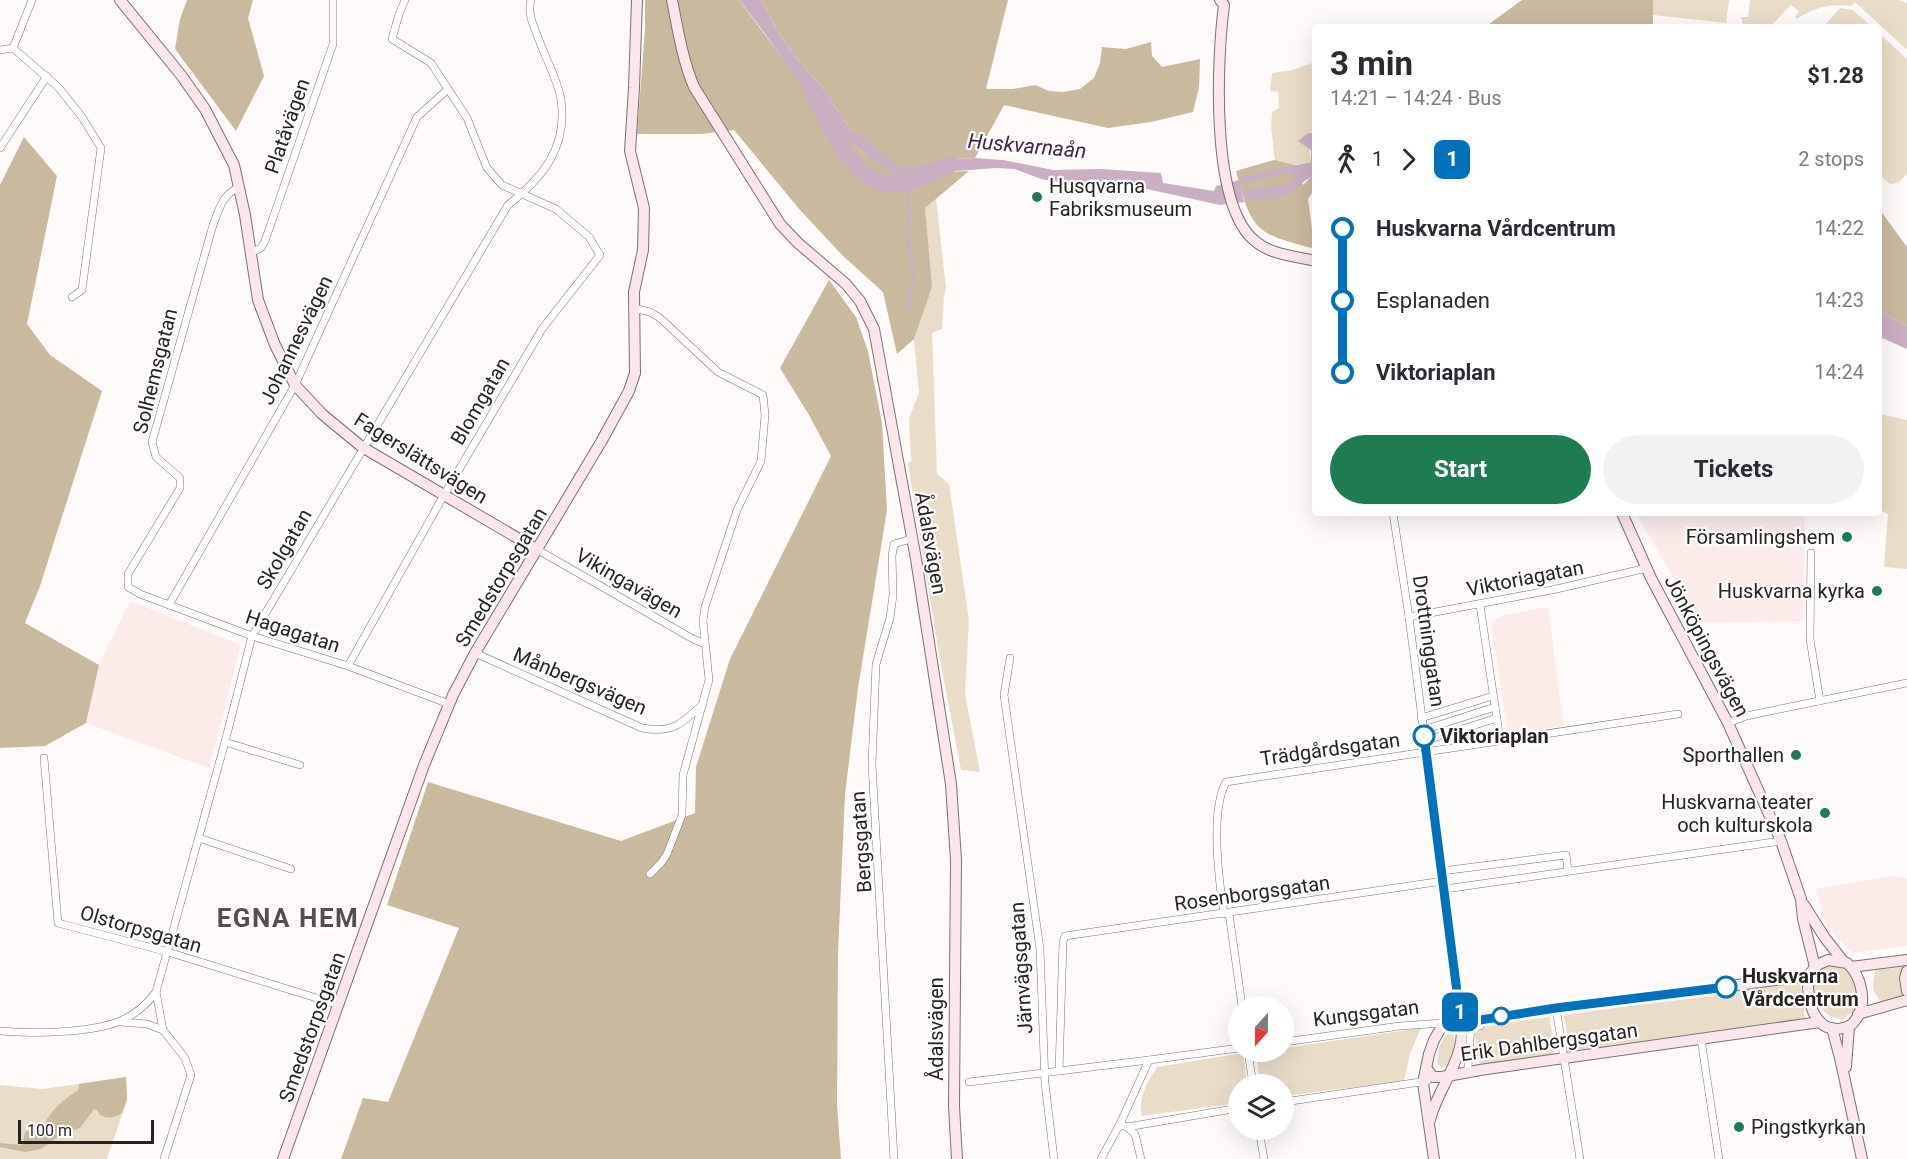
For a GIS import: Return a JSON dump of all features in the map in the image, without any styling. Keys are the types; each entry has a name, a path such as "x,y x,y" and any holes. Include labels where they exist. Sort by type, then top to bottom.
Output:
{"street":[{"path":"13,48 32,0"},
{"name":"Fagerslättsvägen","path":"120,0 181,75 205,109 234,165 240,187 258,300 275,345 295,385 321,414 362,447 538,550"},
{"name":"Platåvägen","path":"250,253 261,248 265,241 333,44 333,0"},
{"path":"405,0 392,39 431,63 467,118 487,168 502,185 523,193"},
{"name":"Skolgatan","path":"164,1159 191,1075 185,1058 163,1030 156,992 252,636 362,447 508,205 540,177 553,155 562,116 561,98 533,24 529,8 531,0"},
{"name":"Smedstorpsgatan","path":"283,1159 424,765 449,704 475,653 601,442 629,391 635,373 633,308 643,250 644,208 630,151 637,0"},
{"name":"Ådalsvägen","path":"672,0 685,66 700,96 780,224 798,243 846,284 860,301 874,329 892,418 927,622 951,784 956,860 954,1106 957,1159"},
{"path":"1226,2 1222,25 1220,130 1224,170 1234,207 1244,230 1262,246 1312,260"},
{"path":"0,50 13,48 47,76 82,117 101,148 82,290 72,297"},
{"path":"0,148 47,76"},
{"name":"Johannesvägen","path":"169,605 295,385 417,117 448,89"},
{"name":"Solhemsgatan","path":"128,587 128,574 180,488 180,478 156,457 152,442 213,225 226,196 231,190 240,187"},
{"name":"Blomgatan","path":"348,666 444,495 542,329 600,255 589,237 556,209 523,193"},
{"path":"633,308 650,312 660,318 718,372 763,395 765,414 761,460 737,510 705,607 703,621 709,680 683,775 682,815 667,854 662,863 650,874"},
{"name":"Drottninggatan","path":"1393,516 1409,617 1461,1023 1460,1049 1454,1068 1436,1100 1429,1124"},
{"name":"Jönköpingsvägen","path":"1623,516 1647,568 1728,723 1781,841 1801,899 1812,972"},
{"name":"Bergsgatan","path":"894,1159 872,765 876,664 890,618 894,544 912,539"},
{"name":"Vikingavägen","path":"538,550 705,644"},
{"path":"1811,553 1810,639 1821,701"},
{"name":"Viktoriagatan","path":"1409,617 1647,568"},
{"name":"Hagagatan","path":"128,587 140,594 252,636 348,666 449,704"},
{"path":"1480,604 1500,740"},
{"name":"Månbergsvägen","path":"475,653 642,728 658,730 674,727 703,704"},
{"name":"Järnvägsgatan","path":"1010,658 1004,695 1040,949 1045,1072 1054,1159"},
{"path":"1728,723 1746,716 1907,684"},
{"path":"1421,718 1494,696"},
{"path":"1423,730 1495,707"},
{"name":"Trädgårdsgatan","path":"1226,914 1219,875 1218,808 1220,795 1226,782 1678,714"},
{"path":"1424,741 1497,718"},
{"path":"225,742 300,765"},
{"name":"Olstorpsgatan","path":"44,758 58,923 168,952 339,1005"},
{"path":"199,838 291,869"},
{"name":"Rosenborgsgatan","path":"1059,1071 1060,996 1065,936 1444,885 1531,876 1781,841"},
{"path":"1442,872 1566,855 1568,871"},
{"path":"1528,860 1531,876"},
{"path":"1801,899 1812,920 1847,964 1859,981 1861,989 1861,1007 1854,1023 1849,1026 1832,1028 1820,1022 1809,998 1812,972 1828,960 1847,964 1907,960"},
{"path":"1226,914 1240,996"},
{"path":"1907,971 1905,978 1907,991"},
{"name":"Kungsgatan","path":"1294,1041 1400,1026 1457,1020 1461,1023 1812,972"},
{"path":"118,1022 143,1007 156,992"},
{"path":"1858,1014 1907,1000"},
{"path":"1446,1022 1460,1007"},
{"path":"1556,1008 1580,1159"},
{"path":"0,1031 49,1032 118,1022 147,1024 163,1030"},
{"name":"Drottninggatan","path":"1434,1159 1423,1083 1434,1040 1446,1022"},
{"name":"Erik Dahlbergsgatan","path":"1294,1101 1820,1022"},
{"path":"1468,1067 1470,1027 1480,1026"},
{"path":"1845,1086 1849,1026"},
{"path":"1832,1028 1862,1159"},
{"path":"1701,1039 1719,1159"},
{"path":"969,1082 1228,1049"},
{"path":"1101,1159 1124,1125 1149,1060"},
{"path":"1426,1068 1435,1078"},
{"path":"1124,1125 1228,1110"},
{"path":"1124,1125 1135,1134 1141,1159"},
{"path":"1260,1140 1263,1159"}],"shaded area":[{"path":"187,0 253,0 248,18 264,76 236,131 175,49 180,19"},
{"path":"645,0 739,0 832,124 862,152 906,180 930,173 969,171 925,208 932,287 914,339 897,354 883,292 843,256 800,210 734,130 702,134 637,134"},
{"name":"Huskvarnaån","path":"739,0 761,0 779,34 819,83 849,127 902,168 954,159 975,158 1003,160 1053,170 1101,169 1161,173 1163,183 1214,191 1216,186 1239,180 1244,202 1220,205 1147,189 1130,182 1105,182 1081,186 1041,179 1015,169 996,168 930,173 906,180 879,165 833,124"},
{"path":"761,0 1008,0 986,89 1013,89 1035,85 1049,91 1063,92 1080,89 1094,78 1100,63 1102,47 1126,49 1151,42 1152,56 1162,67 1200,59 1199,87 1193,112 1151,122 1108,128 1004,105 975,158 954,159 902,169 849,127 819,83 779,34"},
{"path":"1522,0 1653,0 1653,24 1489,24"},
{"path":"1653,0 1729,0 1726,23 1653,15"},
{"path":"1750,0 1898,0 1907,3 1907,50 1882,27 1882,24 1879,24 1855,2 1851,6 1822,7 1796,19 1795,16 1799,11 1791,5 1773,24 1742,24 1741,17 1748,17"},
{"path":"1840,8 1853,10 1869,24 1826,24"},
{"path":"1882,36 1907,59 1907,173 1898,183 1890,184 1882,177"},
{"path":"1312,63 1312,134 1308,134 1311,162 1295,165 1275,161 1271,126 1272,112 1279,108 1278,92 1270,91 1272,73 1292,70"},
{"path":"1308,133 1312,134 1312,177 1284,196 1246,201 1243,190 1278,186 1294,181 1295,178 1292,172 1242,183 1240,177 1311,162 1311,150 1298,141"},
{"path":"24,137 57,176 27,324 50,355 102,391 40,586 25,623 99,665 86,723 45,746 0,748 0,185"},
{"path":"1274,160 1295,165 1303,185 1312,177 1312,193 1308,199 1312,248 1280,239 1259,227 1247,207 1236,171"},
{"path":"936,198 946,288 942,329 932,333 937,474 949,484 969,620 965,694 980,772 961,770 939,654 908,463 911,461 909,418 919,393 914,339 931,288 925,208"},
{"path":"1882,213 1907,247 1907,326 1882,313"},
{"path":"829,280 856,317 868,351 882,423 887,510 858,688 845,794 838,953 837,1105 841,1159 341,1159 363,1098 388,1102 459,928 387,905 428,782 621,841 695,813 696,767 730,659 831,456 780,368"},
{"path":"1882,313 1907,326 1907,349 1882,338"},
{"path":"1882,414 1907,420 1907,569 1884,567 1888,514 1882,511"},
{"path":"1638,516 1805,516 1804,621 1699,623"},
{"path":"130,601 241,645 209,768 86,723 99,665"},
{"path":"1548,607 1564,726 1510,734 1491,625 1493,620 1503,615"},
{"name":"Huskvarna Vårdcentrum","path":"1891,876 1907,878 1907,946 1852,953 1827,927 1816,889"},
{"path":"1832,965 1846,971 1855,989 1853,1011 1843,1019 1825,1012 1818,1004 1815,995 1816,976 1822,969"},
{"path":"1904,967 1900,979 1906,996 1882,1003 1873,987 1875,970"},
{"path":"1800,981 1805,1018 1570,1052 1564,1015"},
{"path":"1550,1017 1554,1055 1480,1067 1474,1028 1482,1024"},
{"path":"1421,1028 1410,1054 1404,1081 1294,1095 1294,1074 1258,1074 1258,1062 1294,1062 1294,1047"},
{"path":"1449,1032 1452,1032 1454,1037 1454,1052 1442,1068 1437,1063 1438,1054"},
{"path":"1228,1055 1228,1062 1244,1062 1246,1074 1228,1074 1228,1104 1142,1116 1142,1096 1157,1067"},
{"path":"126,1077 127,1100 107,1159 0,1159 0,1085 43,1089"},
{"path":"126,1077 127,1100 119,1115 105,1117 94,1109 80,1128 62,1134 41,1149 25,1152 0,1147 0,1143 22,1145 25,1132 45,1124 55,1109 78,1090 79,1084"}],"waterway":[{"name":"Huskvarnaån","path":"810,89 842,148 865,174 878,182 893,185 908,183 951,164"},
{"path":"907,182 909,216 906,236 914,281 908,293 907,308"}],"bus line":[{"name":"1","path":"1424,736 1461,1023 1556,1008 1726,987"}],"place":[{"name":"Husqvarna Fabriksmuseum","path":"1037,197"},
{"name":"Församlingshem","path":"1847,537"},
{"name":"Huskvarna kyrka","path":"1877,591"},
{"name":"Viktoriaplan","path":"1424,736"},
{"name":"Sporthallen","path":"1796,755"},
{"name":"Huskvarna teater och kulturskola","path":"1825,813"},
{"name":"Huskvarna Vårdcentrum","path":"1726,987"},
{"name":"Pingstkyrkan","path":"1739,1127"}],"district":[{"name":"EGNA HEM","path":"288,918"}]}
